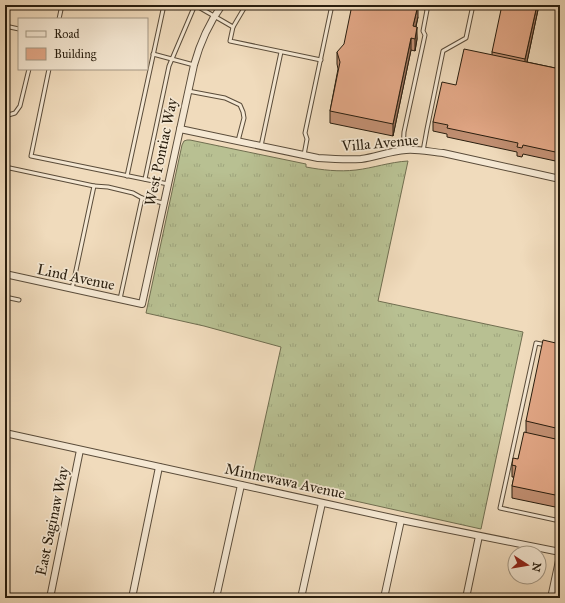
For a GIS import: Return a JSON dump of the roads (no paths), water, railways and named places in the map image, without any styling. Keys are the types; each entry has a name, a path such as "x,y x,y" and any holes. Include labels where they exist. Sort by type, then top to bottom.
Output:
{"street":[{"name":"West Pontiac Way","path":"142,304 194,65 202,40 214,16 221,7"},
{"name":"Villa Avenue","path":"180,129 335,160 349,160 403,150 443,153 560,179"},
{"name":"Lind Avenue","path":"5,274 142,304"},
{"name":"Minnewawa Avenue","path":"5,433 401,520 560,552"},
{"name":"East Saginaw Way","path":"50,598 80,450"},
{"path":"132,598 159,467"},
{"path":"216,598 241,485"},
{"path":"301,598 322,503"},
{"path":"384,598 401,520"},
{"path":"466,598 479,536"},
{"path":"551,598 560,556"}],"lane":[{"path":"59,18 62,5"},
{"path":"127,176 164,5"},
{"path":"145,179 172,59 195,5 233,27"},
{"path":"246,5 233,27 230,41 320,60"},
{"path":"304,155 307,139 305,133 332,5"},
{"path":"403,150 404,132 425,35 423,31 427,10 424,5"},
{"path":"424,151 443,51 466,38 473,5"},
{"path":"5,26 18,29"},
{"path":"261,146 281,52"},
{"path":"153,54 194,65"},
{"path":"5,116 15,113 20,106 29,70"},
{"path":"49,70 31,156 168,184"},
{"path":"188,91 225,98 240,105 244,118 238,141"},
{"path":"5,167 94,186 108,187 133,193 142,198 164,203"},
{"path":"72,289 94,186"},
{"path":"120,300 142,198"},
{"path":"5,297 19,300"},
{"path":"560,330 558,347 536,343 500,508 560,522"}]}
